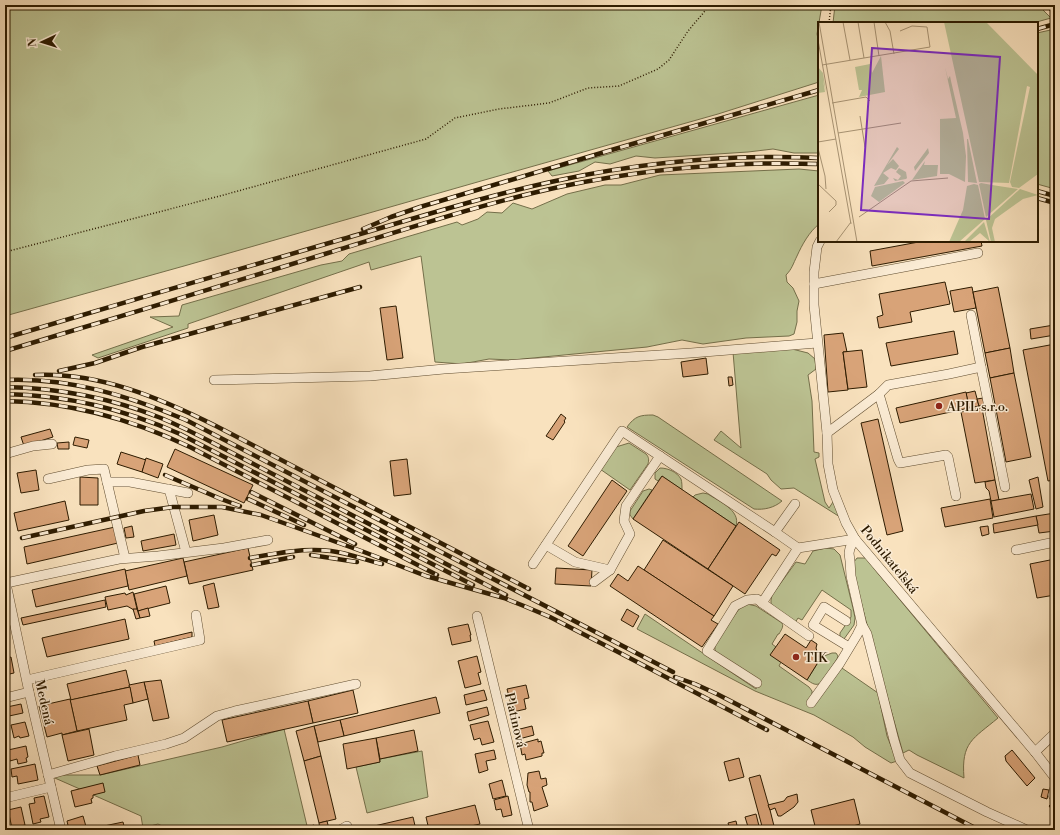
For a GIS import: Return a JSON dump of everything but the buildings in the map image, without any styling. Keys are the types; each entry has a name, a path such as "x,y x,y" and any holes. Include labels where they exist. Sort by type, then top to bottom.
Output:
{"street":[{"name":"Podnikateľská","path":"820,242 817,247 814,284 817,343 827,433 828,464 833,490 844,517 854,539 1035,752 1055,778"},
{"path":"814,284 978,254"},
{"path":"971,315 1005,488"},
{"path":"214,380 370,376 444,369 691,353 817,343"},
{"path":"827,433 879,394 888,385 981,367"},
{"path":"879,394 900,463 946,455 948,457 956,496"},
{"path":"533,564 622,431 798,548 854,539"},
{"path":"5,454 33,446 52,444"},
{"path":"594,582 610,570 630,534 624,522 626,506 660,456"},
{"path":"48,479 88,470 104,469 125,558"},
{"path":"107,482 130,482 188,493"},
{"path":"169,489 186,552"},
{"path":"775,532 795,504"},
{"path":"854,539 849,553 851,576 862,625 867,634 900,760 910,773 987,812 1027,830"},
{"path":"5,581 118,559 224,548 268,540"},
{"path":"1016,550 1055,542"},
{"path":"546,545 575,562 610,570"},
{"path":"762,603 798,548"},
{"name":"Medená","path":"5,581 61,830"},
{"path":"756,683 707,651 735,606 747,600 757,599 809,636"},
{"path":"846,621 824,607 813,625 849,647"},
{"path":"27,680 200,640 196,615"},
{"name":"Platinová","path":"477,616 528,830"},
{"path":"811,703 840,662 862,625"},
{"path":"48,775 184,738 218,716 356,684"},
{"path":"5,698 30,692"},
{"path":"1035,752 1055,733"},
{"path":"1055,787 1053,795 1055,798"},
{"path":"5,798 51,788"}],"path":[{"path":"5,252 220,196 426,139 455,118 549,103 588,88 619,86 658,69 669,60 688,32 710,5"},
{"path":"829,22 831,5"}],"green space":[{"path":"5,5 822,5 817,34 818,82 718,114 5,316"},
{"path":"835,5 1038,5 1051,18 1037,22 833,22"},
{"path":"1055,29 1055,189 1038,184 1038,33"},
{"path":"818,95 818,153 794,153 773,149 655,158 636,156 610,164 595,162 579,171 552,176 548,171"},
{"path":"799,169 818,171 818,225 806,239 786,275 787,282 793,288 799,301 794,334 789,336 746,338 703,344 682,340 647,347 512,360 489,359 462,364 435,362 421,256 371,270 369,262 188,324 188,328 98,358 92,355 173,327 150,317 179,316 182,305 321,265 342,261 349,254 457,222 462,225 478,219 487,212 502,213 513,203 532,209 567,194 605,185 621,185 660,175"},
{"path":"792,349 808,353 815,359 816,369 808,375 812,401 814,452 819,453 819,457 815,459 825,502 829,508 833,502 840,517 794,488 781,489 767,474 714,440 721,431 741,448 733,352"},
{"path":"653,415 782,501 769,508 754,509 627,427 638,417"},
{"path":"629,443 646,454 649,460 648,464 630,490 600,469 616,447"},
{"path":"660,468 675,472 677,474 681,479 682,490 662,476 658,481 655,479 655,473"},
{"path":"649,489 652,490 633,519 630,515 630,511 643,491"},
{"path":"703,493 708,494 723,503 732,511 737,520 736,526 693,497"},
{"path":"826,548 834,549 840,555 855,618 854,625 844,639 840,637 840,633 851,617 851,610 822,590 802,620 798,618 795,623 771,604 772,595 796,562 805,564 813,551"},
{"path":"857,558 866,558 869,561 998,718 970,742 965,756 964,778 909,750 903,753 854,575 854,562"},
{"path":"747,604 756,606 782,623 783,626 772,644 776,647 781,662 779,666 809,687 812,691 812,695 839,666 878,693 887,736 897,761 891,763 865,747 853,737 814,715 755,691 637,629 645,614 756,689 760,682 716,653 715,650 717,640 739,609"},
{"path":"836,653 838,656 837,659 822,682 816,684 807,680 819,658"},
{"path":"284,729 308,830 159,830 166,828 158,824 143,828 141,816 48,775 100,775 222,747"},
{"path":"422,751 428,797 367,813 356,767 380,762 380,759"}],"railway":[{"path":"1047,5 1055,13"},
{"path":"1038,29 1055,24"},
{"path":"363,229 420,207 818,90"},
{"path":"5,338 447,209 532,186 624,168 656,164 721,158 818,158"},
{"path":"5,351 443,218 501,201 559,187 624,175 721,165 786,163 818,164"},
{"path":"1038,191 1055,196"},
{"path":"1038,198 1055,203"},
{"path":"59,371 95,363 142,347 360,287"},
{"path":"35,375 59,375 106,382 173,406 216,426 529,589"},
{"path":"5,380 52,382 98,390 143,403 186,420 673,672"},
{"path":"5,387 45,389 84,395 123,405 161,418 182,427 506,595"},
{"path":"5,394 50,397 94,405 138,417 159,425 180,434 473,585"},
{"path":"5,401 53,405 100,414 123,420 168,437 437,575"},
{"path":"165,475 240,506"},
{"path":"251,492 355,544"},
{"path":"248,499 304,525"},
{"path":"22,538 144,511 173,507 222,507 261,515 426,576 504,598 550,617 767,730"},
{"path":"250,558 270,554 321,550 344,553 382,564"},
{"path":"311,555 357,562"},
{"path":"252,565 293,557"},
{"path":"675,677 717,694 979,830"}],"place":[{"name":"APIL s.r.o.","path":"939,406"},
{"name":"TIK","path":"796,657"}]}
